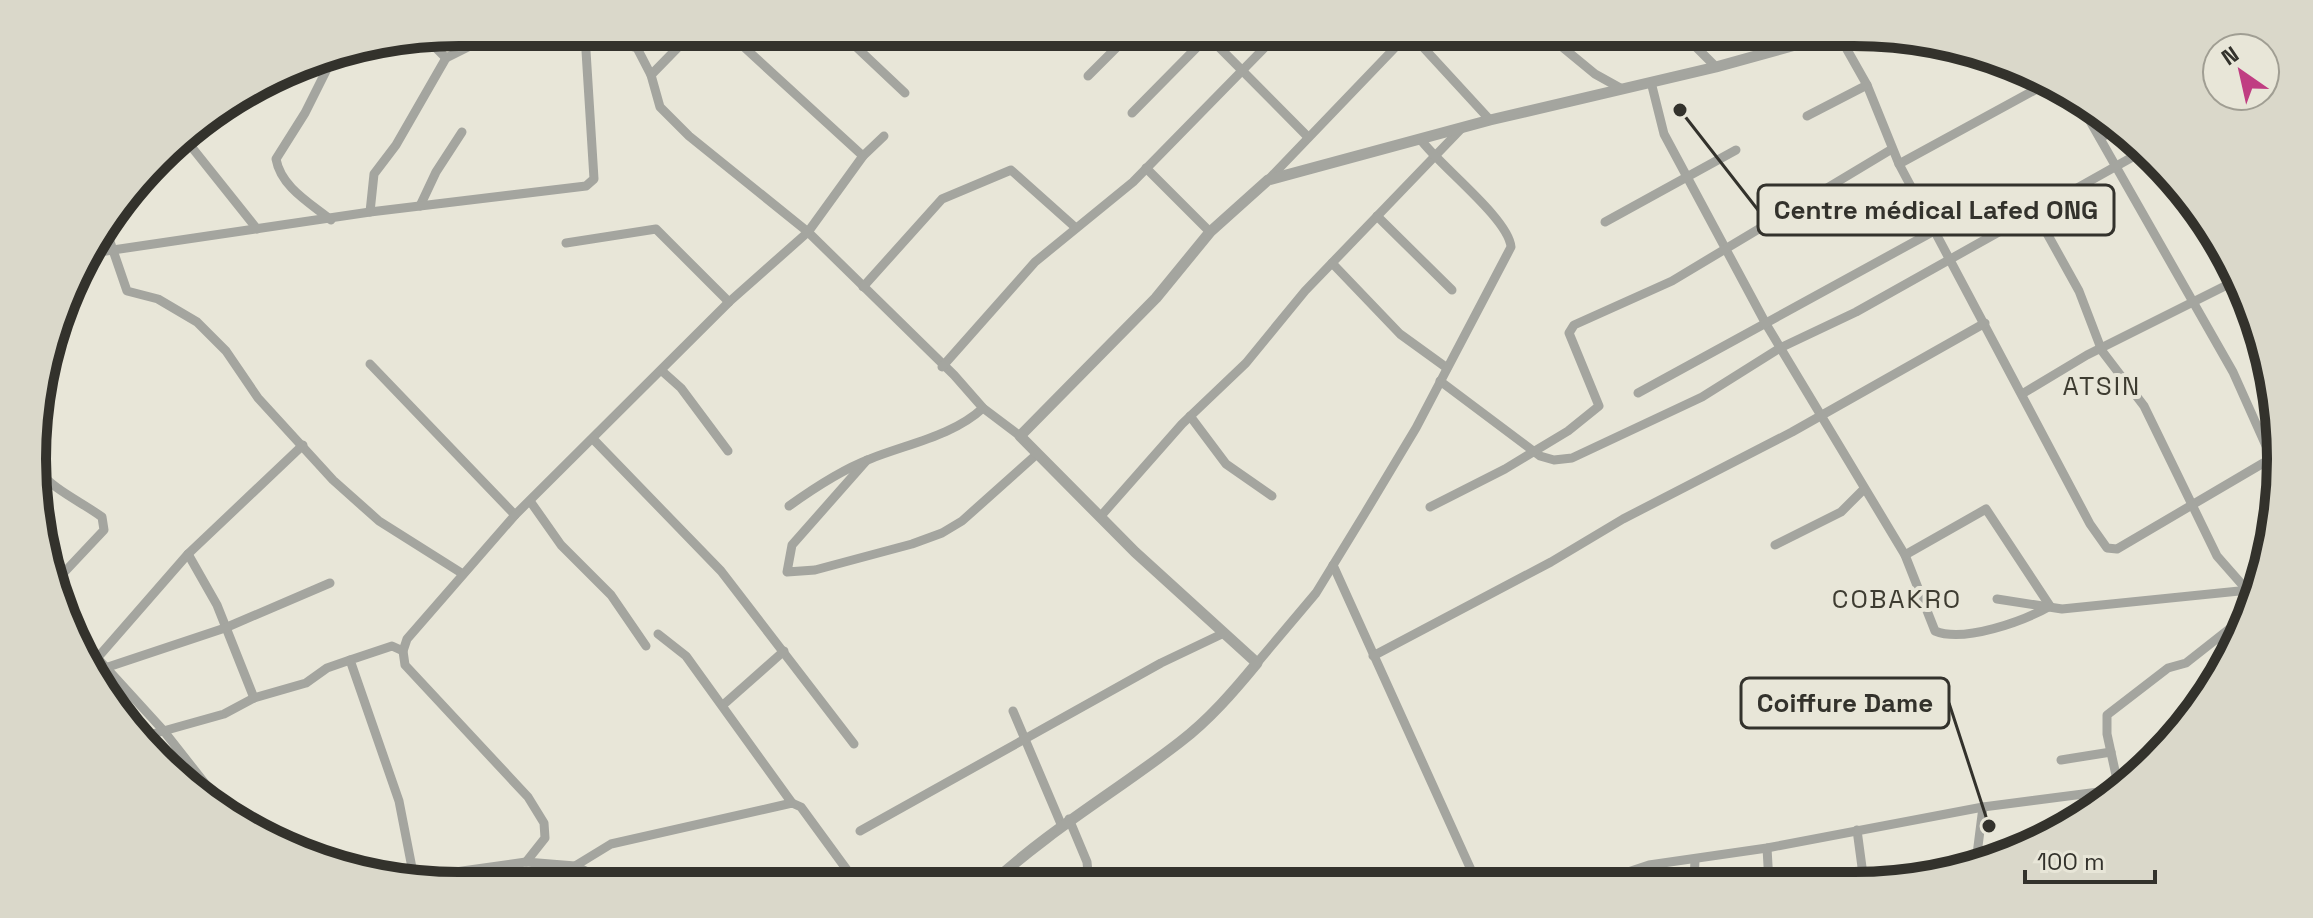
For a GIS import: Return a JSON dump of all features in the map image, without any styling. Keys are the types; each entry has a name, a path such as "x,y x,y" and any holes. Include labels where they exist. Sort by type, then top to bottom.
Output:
{"street":[{"path":"370,212 374,174 396,145 446,58 470,46"},
{"path":"102,251 370,212 574,190 594,179 586,46"},
{"path":"630,46 637,48 651,75 660,107 689,136 808,232 983,408 1020,436 1100,517 1257,663"},
{"path":"651,75 679,46"},
{"path":"744,46 863,156"},
{"path":"855,46 905,93"},
{"path":"1088,76 1118,46"},
{"path":"1132,113 1195,46"},
{"path":"1218,46 1308,137"},
{"path":"942,367 1035,262 1146,168 1264,46"},
{"path":"1020,436 1156,298 1210,232 1268,180 1396,46"},
{"path":"1423,46 1490,120"},
{"path":"1561,46 1595,74 1622,89"},
{"path":"1695,46 1716,67"},
{"path":"1268,180 1490,120 1792,46"},
{"path":"1846,46 1867,85 1899,164 2107,548 2117,549 2267,464"},
{"path":"435,47 446,58"},
{"path":"328,67 305,113 276,159 279,172 288,185 331,220"},
{"path":"1651,82 1664,134 1689,175 1766,324 1823,414 1863,490 1905,555 1935,631 1942,634 1979,632 2026,619 2050,606"},
{"path":"1807,116 1867,85"},
{"path":"1899,164 2037,89"},
{"path":"2090,121 2192,305 2233,372 2266,444"},
{"path":"1100,517 1190,416 1246,363 1332,263 1463,128"},
{"path":"420,206 436,172 462,132"},
{"path":"2100,138 2108,134"},
{"path":"526,862 545,838 544,823 516,782 405,665 403,651 407,639 515,515 594,440 729,302 808,232 863,156 884,136"},
{"path":"1005,872 1065,822 1182,741 1232,694 1316,593 1440,381 1511,247 1510,237 1476,196 1434,158 1421,140"},
{"path":"190,145 257,229"},
{"path":"1430,507 1505,469 1568,431 1599,406 1569,333 1570,328 1672,281 1892,149"},
{"path":"1605,222 1736,150"},
{"path":"1440,381 1532,451 1554,460 1572,458 1702,397 1780,348 1856,312 2134,156"},
{"path":"1146,168 1210,232"},
{"path":"863,287 942,199 1000,172 1011,170 1076,228"},
{"path":"2034,210 2079,291 2102,351 2144,406 2217,556 2246,589"},
{"path":"1377,216 1452,290"},
{"path":"566,243 656,229 729,302"},
{"path":"1638,393 1934,231"},
{"path":"108,242 127,291 158,299 197,322 226,351 258,398 333,480 379,521 463,574"},
{"path":"1332,263 1400,334 1447,368"},
{"path":"2022,394 2087,355 2102,351 2228,285"},
{"path":"1373,656 1823,414 1985,323"},
{"path":"370,364 515,515"},
{"path":"662,371 681,388 728,451"},
{"path":"789,506 867,460 957,426 983,408"},
{"path":"1190,416 1226,464 1272,496"},
{"path":"594,440 721,571 854,744"},
{"path":"99,656 188,554 303,445"},
{"path":"867,460 792,545 787,572 815,570 942,533 962,521 1037,454"},
{"path":"47,480 102,517 104,530 62,574"},
{"path":"1775,545 1841,512 1863,490"},
{"path":"530,501 561,545 611,595 646,646"},
{"path":"1905,555 1986,509 2050,606"},
{"path":"188,554 217,605 254,698"},
{"path":"1333,565 1472,872"},
{"path":"108,667 225,628 330,583"},
{"path":"1997,599 2062,609 2246,589"},
{"path":"2118,777 2105,724 2112,710 2168,668 2186,663 2230,629"},
{"path":"860,831 1161,663 1224,633"},
{"path":"658,634 686,656 792,803 801,807 848,872"},
{"path":"151,734 224,714 254,698 306,683 327,668 392,646 403,651"},
{"path":"94,651 207,787"},
{"path":"723,705 784,651"},
{"path":"350,660 399,801 411,869"},
{"path":"1013,711 1087,862 1088,872"},
{"path":"2061,760 2111,752"},
{"path":"1628,872 1649,865 1767,848 1983,807 2098,792"},
{"path":"575,866 611,844 792,803"},
{"path":"1977,853 1983,807"},
{"path":"1857,830 1863,872"},
{"path":"1767,848 1768,872"},
{"path":"1694,872 1695,859"},
{"path":"456,872 526,862 575,866 588,872"}],"place":[{"name":"Centre médical Lafed ONG","path":"1680,110"},
{"name":"Coiffure Dame","path":"1989,826"}],"district":[{"name":"ATSIN","path":"2102,386"},
{"name":"COBAKRO","path":"1897,599"}]}
